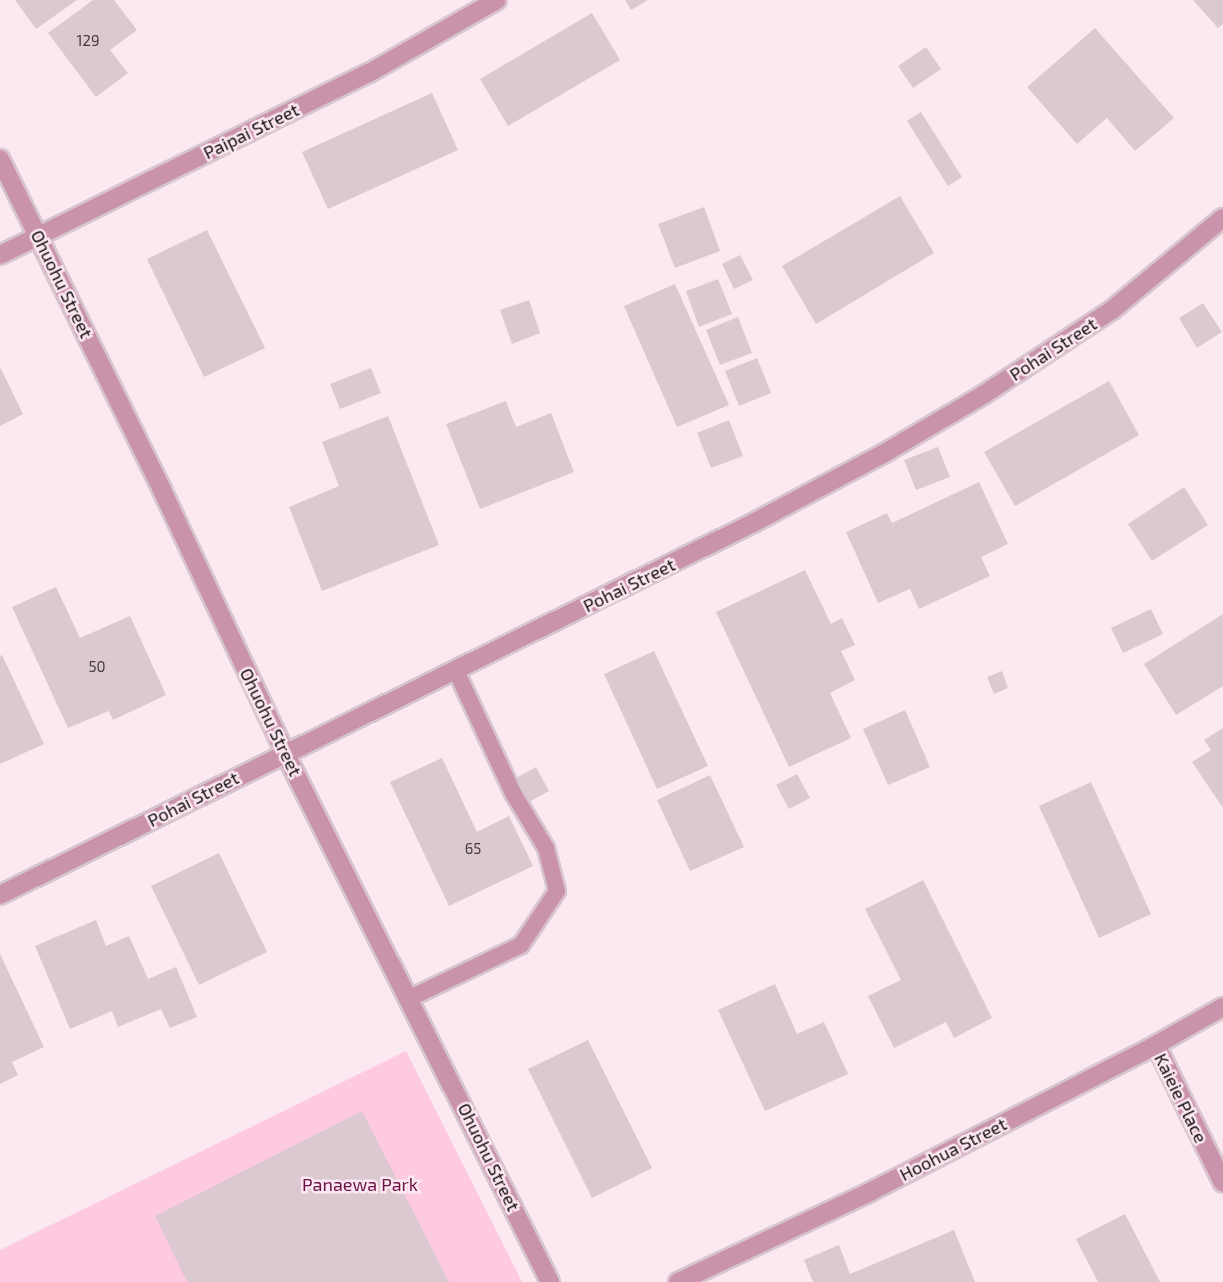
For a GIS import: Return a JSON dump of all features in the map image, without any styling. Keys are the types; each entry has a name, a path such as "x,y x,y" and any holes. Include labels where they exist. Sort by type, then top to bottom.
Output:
{"street":[{"name":"Paipai Street","path":"0,255 369,73 497,0"},
{"name":"Ohuohu Street","path":"0,159 162,490 285,753 410,998 550,1282"},
{"name":"Pohai Street","path":"0,895 456,671 884,454 983,395 1112,310 1223,218"},
{"name":"Hoohua Street","path":"678,1282 870,1192 1156,1046 1223,1007"},
{"name":"Kaieie Place","path":"1156,1046 1223,1183"}],"lane":[{"path":"410,998 521,945 557,891 546,848 513,793 456,671"}],"green space":[{"name":"Panaewa Park","path":"406,1051 522,1282 0,1282 0,1250"}],"building":[{"path":"15,0 77,0 36,29"},
{"path":"93,0 114,0 137,30 110,50 128,73 96,97 48,33"},
{"path":"625,0 648,0 631,10"},
{"path":"1193,0 1223,0 1223,24 1218,28"},
{"path":"592,13 620,60 508,126 480,79"},
{"path":"1095,28 1174,118 1135,151 1107,118 1077,144 1027,87"},
{"path":"926,47 941,69 913,88 898,66"},
{"path":"432,93 458,150 328,209 302,152"},
{"path":"921,112 962,177 948,186 907,121"},
{"path":"900,196 934,253 816,324 782,266"},
{"path":"704,207 720,251 675,268 658,224"},
{"path":"207,230 265,348 204,377 147,259"},
{"path":"740,255 753,280 734,289 722,264"},
{"path":"718,279 732,314 699,327 686,291"},
{"path":"675,284 729,405 677,427 624,306"},
{"path":"529,300 540,333 512,344 500,310"},
{"path":"1203,303 1222,332 1197,348 1179,318"},
{"path":"738,317 752,353 720,365 706,330"},
{"path":"757,358 771,393 739,406 725,371"},
{"path":"0,367 23,414 0,426"},
{"path":"371,368 381,393 340,409 330,384"},
{"path":"1109,381 1139,435 1015,506 984,452"},
{"path":"506,401 516,427 551,413 574,472 480,509 446,424"},
{"path":"388,416 439,545 322,591 289,507 339,486 322,442"},
{"path":"729,420 743,456 711,468 697,433"},
{"path":"938,447 950,477 916,490 904,460"},
{"path":"979,482 1008,544 981,557 990,576 919,609 910,589 878,603 846,532 887,513 892,523"},
{"path":"1184,487 1208,525 1152,561 1128,524"},
{"path":"805,570 831,624 842,618 855,645 841,651 855,680 830,693 851,738 789,767 716,612"},
{"path":"56,587 80,638 130,616 166,695 113,720 109,711 68,728 12,607"},
{"path":"1151,609 1163,634 1123,653 1111,628"},
{"path":"1223,614 1223,686 1176,715 1144,664"},
{"path":"654,651 708,766 657,789 604,674"},
{"path":"2,655 44,744 0,764 0,656"},
{"path":"1002,671 1008,688 994,694 987,677"},
{"path":"905,710 930,767 888,785 863,729"},
{"path":"1223,728 1223,808 1192,762 1211,750 1204,740"},
{"path":"442,758 477,832 509,816 533,866 449,906 390,782"},
{"path":"536,767 549,791 529,802 516,778"},
{"path":"797,774 810,798 789,809 776,785"},
{"path":"710,775 744,847 690,871 657,800"},
{"path":"1091,782 1151,914 1099,938 1039,806"},
{"path":"219,853 267,952 199,985 151,886"},
{"path":"923,880 992,1018 954,1038 946,1022 894,1048 868,996 901,980 865,909"},
{"path":"96,920 106,946 129,936 148,979 176,967 197,1017 170,1028 161,1009 118,1027 112,1011 70,1029 35,946"},
{"path":"0,954 44,1047 12,1062 18,1075 0,1084"},
{"path":"775,984 797,1034 824,1022 848,1074 765,1111 718,1010"},
{"path":"588,1040 652,1168 592,1198 528,1069"},
{"path":"362,1111 449,1282 187,1282 155,1216"},
{"path":"1125,1214 1160,1282 1098,1282 1076,1239"},
{"path":"954,1230 975,1282 813,1282 804,1260 839,1245 850,1274"}]}
